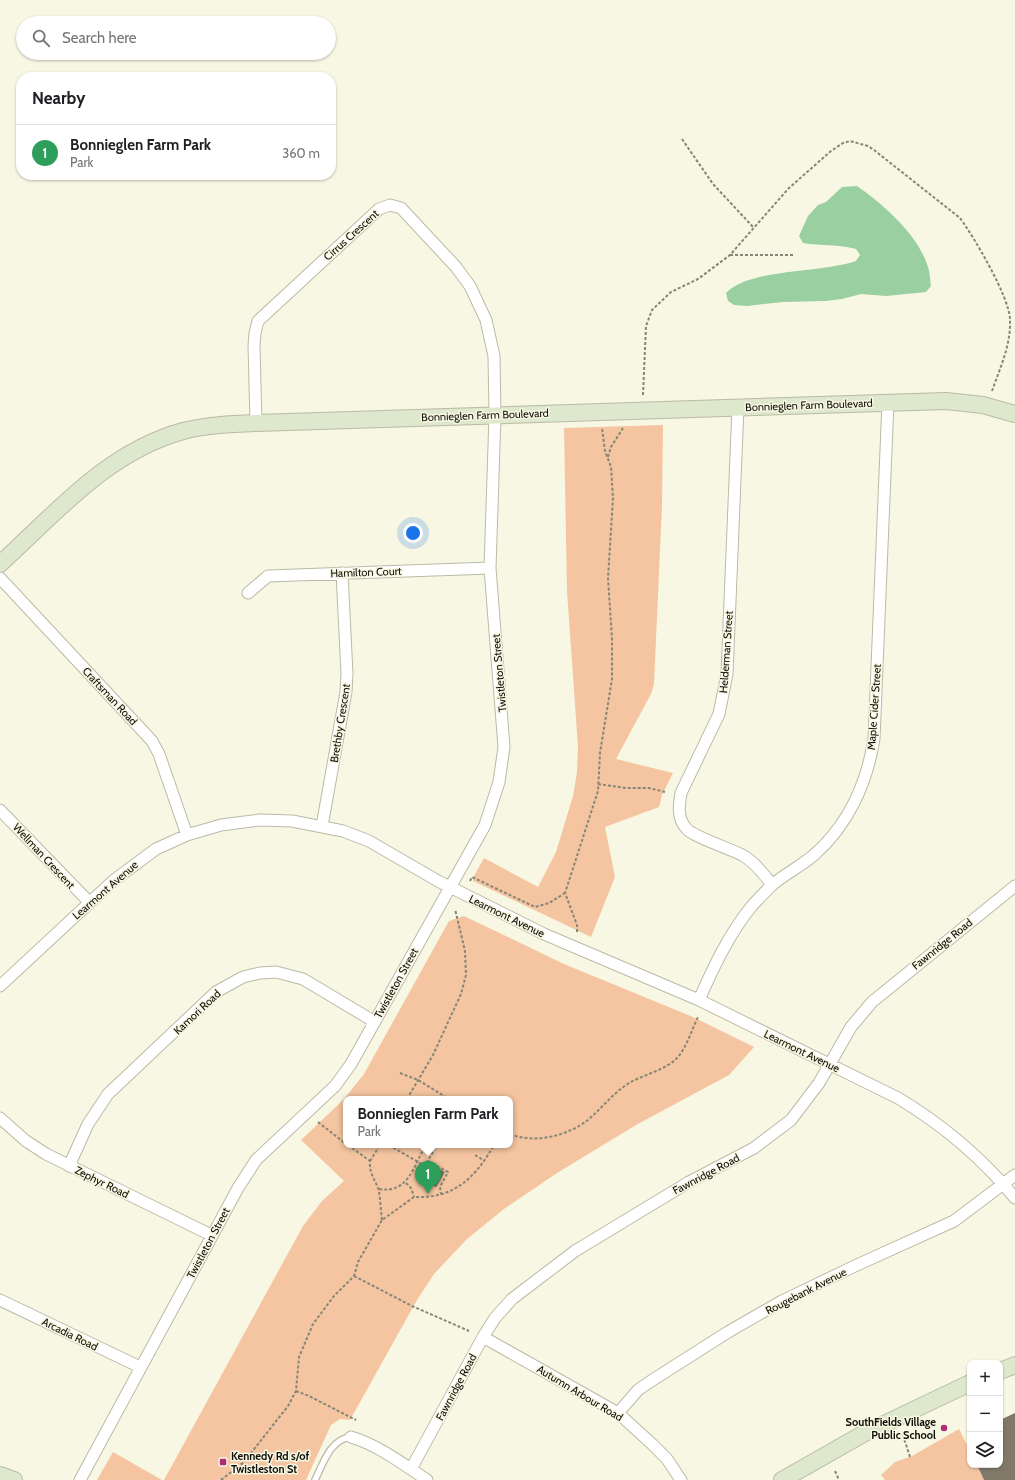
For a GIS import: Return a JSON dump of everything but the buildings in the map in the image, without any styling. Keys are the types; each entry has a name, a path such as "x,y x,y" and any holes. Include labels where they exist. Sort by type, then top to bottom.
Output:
{"street":[{"name":"Cirrus Crescent","path":"256,423 254,346 258,321 367,219 379,209 390,205 401,208 456,267 470,286 480,304 492,339 494,356 495,416"},
{"name":"Bonnieglen Farm Boulevard","path":"0,564 97,475 129,453 168,436 189,430 213,426 256,423 946,401 983,405 1015,414"},
{"name":"Maple Cider Street","path":"699,1000 725,947 750,908 772,885 813,855 837,830 861,789 871,756 874,739 888,402"},
{"name":"Helderman Street","path":"738,407 733,546 725,688 719,714 681,793 678,806 680,818 686,830 743,855 759,868 772,885"},
{"name":"Twistleton Street","path":"80,1480 211,1235 238,1188 256,1160 335,1086 351,1064 485,824 495,798 502,766 504,747 490,568 495,416"},
{"name":"Hamilton Court","path":"248,593 268,576 490,568"},
{"name":"Brethby Crescent","path":"322,826 346,692 347,674 342,573"},
{"name":"Craftsman Road","path":"0,578 152,741 159,754 187,835"},
{"name":"Wellman Crescent","path":"0,810 88,902"},
{"name":"Learmont Avenue","path":"0,986 88,902 137,861 156,849 187,835 221,825 260,820 292,821 322,826 343,831 370,841 450,887 561,942 699,1000 898,1098 919,1111 966,1147 1015,1198"},
{"name":"Fawnridge Road","path":"411,1469 482,1337 495,1318 512,1299 575,1251 689,1182 754,1148 790,1120 820,1083 851,1027 872,1002 1015,886"},
{"name":"Kamori Road","path":"69,1166 88,1124 108,1094 216,992 243,977 260,973 276,972 303,978 375,1022"},
{"name":"Zephyr Road","path":"0,1118 26,1141 46,1154 211,1235"},
{"name":"Rougebank Avenue","path":"618,1413 638,1390 651,1380 728,1332 782,1301 954,1221 1015,1175"},
{"name":"Arcadia Road","path":"0,1300 140,1367"},
{"name":"Autumn Arbour Road","path":"482,1337 618,1413 662,1454 681,1480"},
{"path":"1003,1370 1015,1365"},
{"path":"782,1480 875,1428 967,1384"},
{"path":"351,1437 363,1440 427,1480"},
{"path":"0,1475 14,1480"}],"lane":[{"path":"315,1480 332,1448 337,1442 351,1437"}],"path":[{"path":"682,139 713,184 754,228"},
{"path":"643,395 646,326 652,310 671,292 698,279 730,255 789,188 831,151 843,143 850,142 868,146 960,218 969,230 1008,303 1010,320 1009,339 992,391"},
{"path":"730,255 795,255"},
{"path":"470,881 472,877 535,908 549,903 564,893 598,791 600,753 612,679 613,660 608,578 613,498 611,467 602,428"},
{"path":"608,458 611,447 622,428"},
{"path":"598,784 626,788 648,788 665,792"},
{"path":"564,893 576,925 577,932"},
{"path":"409,1096 433,1055 461,994 466,975 465,951 455,909"},
{"path":"513,1135 527,1138 548,1137 574,1128 588,1120 628,1084 675,1059 682,1050 698,1017"},
{"path":"400,1073 418,1080 444,1096"},
{"path":"318,1122 343,1141"},
{"path":"352,1148 370,1161"},
{"path":"378,1148 370,1161 370,1170 379,1189 378,1198 382,1220"},
{"path":"394,1148 425,1166 435,1148"},
{"path":"379,1189 393,1190 406,1184 416,1161 424,1148"},
{"path":"221,1480 244,1462 288,1406 296,1391 299,1357 313,1324 334,1296 354,1276 358,1262 382,1220 414,1196 428,1198 456,1188 467,1182 485,1161 492,1148"},
{"path":"475,1155 485,1161"},
{"path":"428,1161 448,1172 440,1187 441,1194"},
{"path":"406,1184 411,1188 414,1196"},
{"path":"354,1276 412,1306 469,1331"},
{"path":"296,1391 356,1420"},
{"path":"903,1436 910,1457"},
{"path":"835,1471 839,1480"}],"shaded area":[{"path":"857,186 898,220 916,242 929,269 931,286 926,292 886,296 861,294 842,299 825,301 783,302 747,306 734,305 728,301 726,293 737,285 752,279 788,272 825,268 856,261 860,255 856,249 843,246 803,243 799,236 808,216 818,205 826,202 842,187"},
{"path":"663,425 662,505 654,684 651,694 616,759 673,773 662,795 659,807 605,827 615,877 591,937 473,881 473,878 484,858 538,887 556,852 573,796 577,772 578,747 567,591 564,428"},
{"path":"464,916 564,964 693,1017 754,1047 729,1075 636,1125 557,1173 504,1209 467,1239 434,1274 417,1300 350,1420 340,1419 331,1425 306,1480 164,1480 303,1226 322,1201 344,1181 301,1140 343,1100 343,1148 513,1148 513,1096 346,1096 364,1074 449,921"},
{"path":"959,1429 967,1445 967,1468 978,1468 984,1480 885,1480 881,1475 895,1462 912,1456"},
{"path":"113,1452 162,1480 97,1480"}],"place":[{"name":"Bonnieglen Farm Park","path":"428,1194"},
{"name":"SouthFields Village Public School","path":"944,1428"},
{"name":"Kennedy Rd s/of Twistleston St","path":"223,1462"}]}
